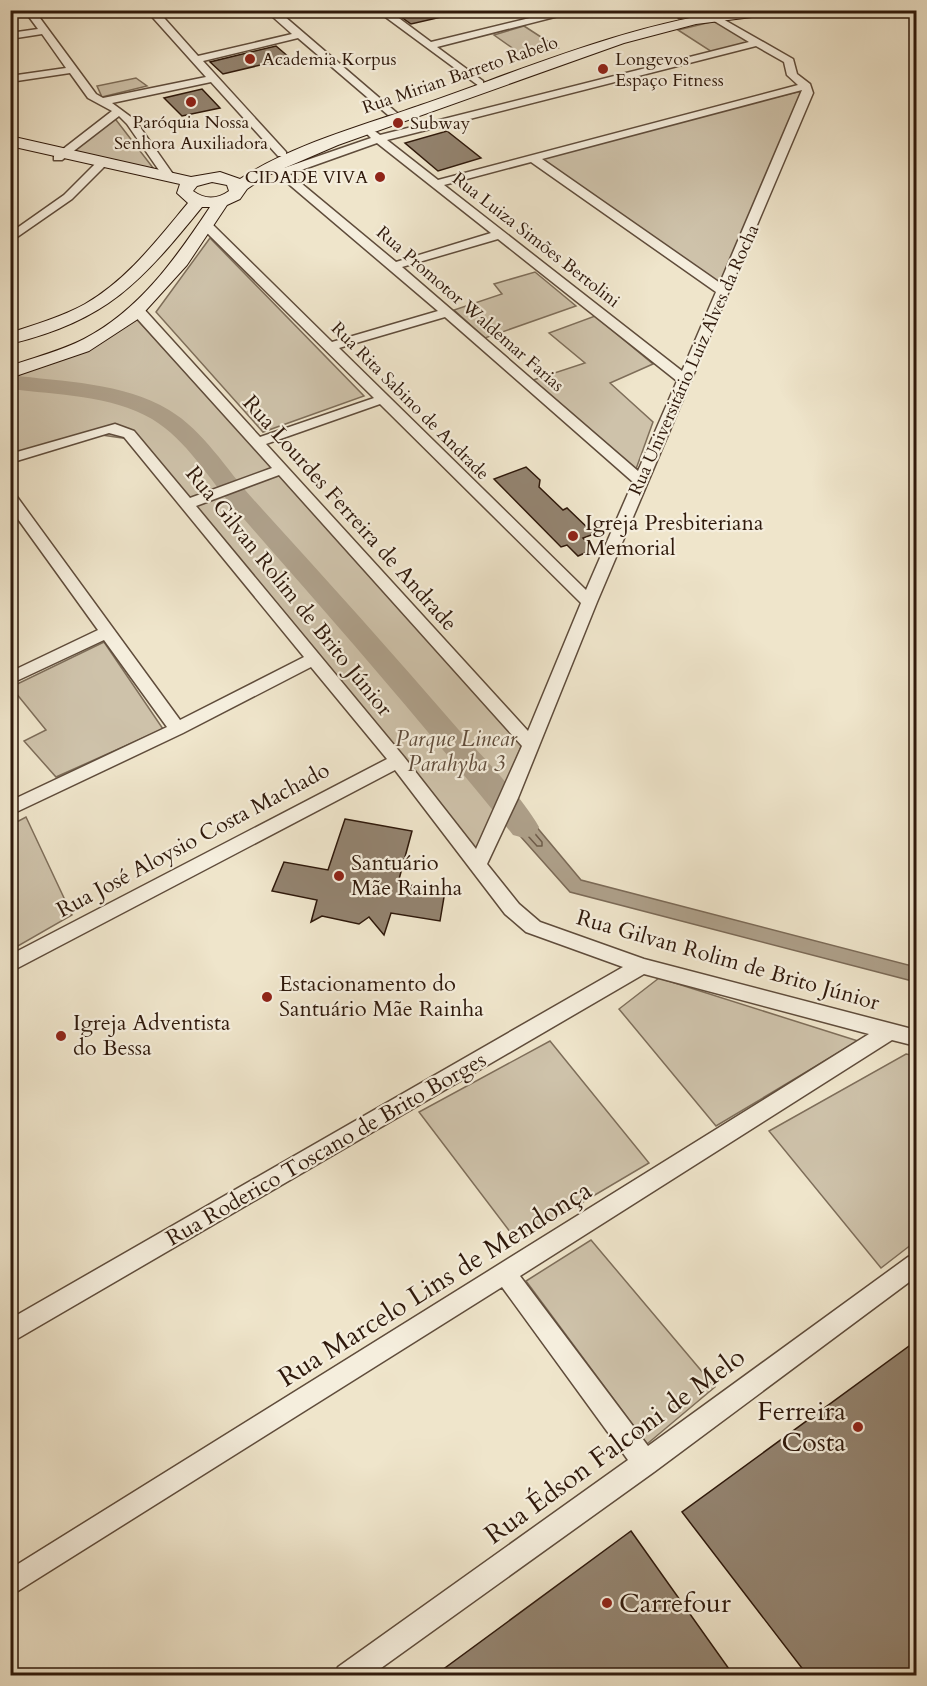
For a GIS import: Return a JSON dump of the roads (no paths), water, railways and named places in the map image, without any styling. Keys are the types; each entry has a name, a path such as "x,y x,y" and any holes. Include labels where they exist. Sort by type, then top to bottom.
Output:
{"main road":[{"name":"Rua Mirian Barreto Rabelo","path":"221,202 234,196 237,190 280,164 392,113 479,82 680,13 776,10"},
{"name":"Rua Mirian Barreto Rabelo","path":"192,190 216,177 280,164 366,129 619,40 711,12"},
{"path":"10,141 61,156"},
{"path":"10,148 169,177 192,190"},
{"path":"10,372 92,342 138,310 152,297 221,202 192,190 101,164"},
{"path":"216,177 232,180 238,186 237,190"},
{"path":"10,339 77,315 106,299 164,242 192,190"}],"street":[{"path":"29,10 71,70 99,102 119,111 131,122 169,177"},
{"name":"Rua Promotor Waldemar Farias","path":"151,10 214,78 280,164 446,313 641,481"},
{"path":"270,10 392,113"},
{"path":"381,10 479,82"},
{"path":"428,46 577,10"},
{"path":"711,12 756,43 789,61 792,75 806,86"},
{"path":"10,36 43,31"},
{"path":"197,59 299,35"},
{"path":"280,164 756,43"},
{"path":"10,79 71,70"},
{"path":"99,102 214,78"},
{"path":"436,184 806,86"},
{"name":"Rua Universitário Luiz Alves da Rocha","path":"478,864 499,822 589,602 808,93 806,86"},
{"path":"61,156 119,111"},
{"name":"Rua Luiza Simões Bertolini","path":"366,129 684,380"},
{"path":"531,157 724,292"},
{"path":"10,239 52,210 101,164"},
{"name":"Rua Rita Sabino de Andrade","path":"206,225 589,602"},
{"path":"394,266 498,235"},
{"name":"Rua Lourdes Ferreira de Andrade","path":"138,310 530,744"},
{"path":"329,347 446,313"},
{"path":"259,442 384,399"},
{"name":"Rua Gilvan Rolim de Brito Júnior","path":"10,459 115,428 129,434 398,761 512,909 533,927 642,966 916,1038"},
{"path":"188,504 282,469"},
{"path":"10,496 177,729"},
{"path":"10,679 107,632"},
{"path":"10,809 177,729 313,659"},
{"name":"Rua José Aloysio Costa Machado","path":"10,964 398,761"},
{"name":"Rua Roderico Toscano de Brito Borges","path":"10,1332 642,966"},
{"name":"Rua Marcelo Lins de Mendonça","path":"10,1584 889,1032"},
{"name":"Rua Édson Falconi de Melo","path":"347,1676 645,1463 916,1264"},
{"path":"505,1273 645,1463"}],"water":[{"path":"504,788 581,880 916,967 916,982 570,892 496,809"}],"waterway":[{"path":"10,382 88,391 126,400 161,415 185,434 352,624 524,827"}],"place":[{"name":"Academia Korpus","path":"250,59"},
{"name":"Longevos Espaço Fitness","path":"603,69"},
{"name":"Paróquia Nossa Senhora Auxiliadora","path":"191,102"},
{"name":"Subway","path":"398,123"},
{"name":"CIDADE VIVA","path":"380,177"},
{"name":"Igreja Presbiteriana Memorial","path":"573,536"},
{"name":"Santuário Mãe Rainha","path":"339,876"},
{"name":"Estacionamento do Santuário Mãe Rainha","path":"267,997"},
{"name":"Igreja Adventista do Bessa","path":"61,1036"},
{"name":"Ferreira Costa","path":"858,1427"},
{"name":"Carrefour","path":"607,1603"}],"park label":[{"name":"Parque Linear Parahyba 3","path":"456,752"}]}
